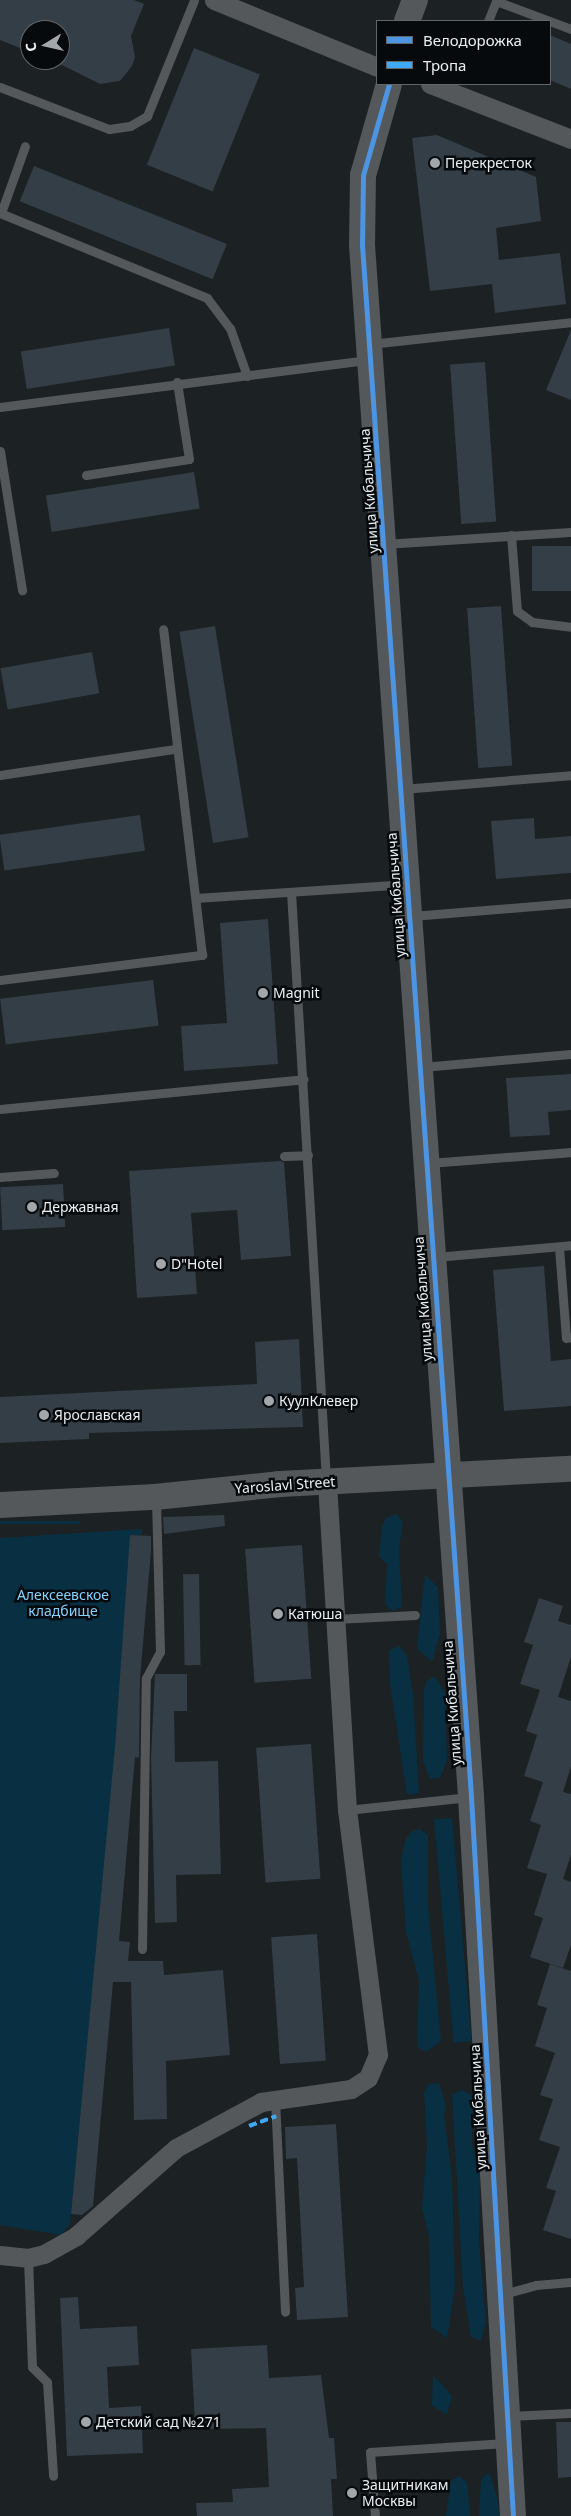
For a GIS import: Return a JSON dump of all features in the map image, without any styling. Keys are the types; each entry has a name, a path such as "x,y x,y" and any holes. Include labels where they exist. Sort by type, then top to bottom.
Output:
{"street":[{"path":"214,0 376,67"},
{"path":"407,20 415,0"},
{"name":"улица Кибальчича","path":"389,85 362,176 362,244 371,352 446,1475 471,1797 514,2516"},
{"path":"436,85 459,89 571,139"},
{"name":"Yaroslavl Street","path":"0,1505 156,1496 327,1481 571,1469"},
{"path":"0,2255 28,2258 44,2254 76,2236 176,2148 261,2102 351,2089 368,2078 378,2055 348,1810 327,1481"}],"lane":[{"path":"0,87 109,129 130,126 147,116 194,0"},
{"path":"488,20 496,1 547,20"},
{"path":"551,22 571,29"},
{"path":"25,146 0,213 207,298 230,328 247,376"},
{"path":"0,407 177,382 247,376 371,352 571,322"},
{"path":"86,475 189,459 177,382"},
{"path":"0,451 3,488 22,590"},
{"path":"383,544 571,532"},
{"path":"511,535 518,611 532,622 571,627"},
{"path":"0,980 202,954 163,629"},
{"path":"0,775 176,749"},
{"path":"400,789 571,775"},
{"path":"196,898 407,884"},
{"path":"291,892 304,1079 327,1481"},
{"path":"409,916 571,903"},
{"path":"419,1068 571,1054"},
{"path":"0,1109 304,1079"},
{"path":"426,1163 571,1152"},
{"path":"284,1156 308,1155"},
{"path":"0,1176 54,1173"},
{"path":"432,1257 571,1245"},
{"path":"558,1246 566,1338 571,1337"},
{"path":"142,1949 146,1678 160,1652 156,1496"},
{"path":"335,1619 415,1615"},
{"path":"348,1810 471,1797"},
{"path":"275,2099 285,2312"},
{"path":"28,2258 32,2367 47,2382 53,2476"},
{"path":"501,2295 536,2285 571,2282"},
{"path":"508,2416 571,2413"},
{"path":"375,2516 370,2452 509,2443"}],"green space":[{"path":"396,1514 403,1521 399,1550 402,1607 393,1611 385,1605 387,1564 379,1557 382,1527 386,1518"},
{"path":"0,1521 80,1521 80,1524 0,1524"},
{"name":"Алексеевское кладбище","path":"142,1529 142,1535 131,1535 114,1765 70,2224 61,2235 0,2225 0,1538"},
{"path":"425,1575 438,1587 440,1634 432,1662 417,1648"},
{"path":"400,1646 407,1656 413,1694 419,1793 407,1795 390,1683 389,1650"},
{"path":"434,1676 445,1693 447,1760 440,1778 430,1779 423,1761 424,1692 426,1682"},
{"path":"452,1818 472,2041 454,2043 434,1820"},
{"path":"420,1829 428,1835 428,1905 441,2041 426,2052 417,2046 419,1981 406,1932 401,1861 405,1841 411,1832"},
{"path":"439,2083 446,2105 444,2115 452,2176 455,2287 447,2338 431,2327 429,2237 422,2208 427,2145 424,2093 429,2084"},
{"path":"462,2090 471,2095 473,2105 472,2144 480,2174 479,2242 486,2322 481,2341 471,2337 463,2288 452,2094"},
{"path":"433,2375 452,2396 447,2414 432,2406"},
{"path":"489,2472 498,2500 499,2516 479,2516 481,2479"},
{"path":"459,2476 467,2482 470,2516 446,2516 451,2481"}],"building":[{"path":"0,0 134,0 144,4 131,36 135,57 132,66 120,81 100,84 70,69 70,20 20,20 20,48 0,40"},
{"path":"551,35 571,44 571,89 551,80"},
{"path":"194,48 260,75 213,191 147,165"},
{"path":"437,135 536,177 541,221 496,228 499,260 560,253 566,304 495,313 492,284 430,291 412,138"},
{"path":"34,166 227,244 213,279 20,201"},
{"path":"169,328 175,366 27,389 21,351"},
{"path":"571,330 571,400 546,390"},
{"path":"485,362 496,522 461,524 450,364"},
{"path":"194,472 200,509 52,532 46,495"},
{"path":"532,546 571,546 571,591 532,591"},
{"path":"501,606 512,766 478,768 467,608"},
{"path":"215,626 248,837 213,843 179,632"},
{"path":"92,652 99,693 8,710 0,668"},
{"path":"140,815 145,851 4,870 0,835"},
{"path":"534,818 535,839 571,836 571,873 496,879 491,821"},
{"path":"268,919 278,1064 184,1071 181,1026 227,1023 220,923"},
{"path":"153,980 159,1026 6,1044 0,999"},
{"path":"571,1074 571,1110 548,1112 550,1135 510,1137 506,1078"},
{"path":"284,1162 291,1256 241,1260 237,1210 191,1213 197,1294 137,1298 129,1171"},
{"name":"Державная","path":"63,1184 65,1227 2,1230 0,1187"},
{"path":"544,1266 551,1361 571,1359 571,1406 504,1411 493,1270"},
{"path":"299,1339 303,1427 89,1433 89,1439 0,1443 0,1397 257,1384 255,1342"},
{"path":"224,1515 225,1526 164,1534 163,1517"},
{"path":"130,1535 151,1536 151,1551 140,1678 139,1758 135,1757 119,1941 130,1942 128,1961 163,1961 164,1975 223,1970 230,2055 166,2061 167,2119 134,2120 131,1982 113,1982 93,2206 82,2215 71,2214 115,1747"},
{"name":"Катюша","path":"302,1545 311,1679 254,1683 245,1549"},
{"path":"183,1574 199,1574 201,1665 185,1665"},
{"path":"539,1598 563,1606 558,1621 571,1625 571,1657 558,1697 571,1701 571,1767 563,1792 571,1794 571,1855 563,1879 571,1882 571,1945 563,1968 530,1957 543,1918 534,1915 547,1874 527,1868 541,1825 530,1821 543,1782 524,1776 537,1735 526,1731 540,1690 520,1684 533,1645 524,1642"},
{"path":"155,1674 187,1674 187,1711 174,1711 175,1762 218,1761 221,1874 176,1875 177,1922 155,1923 151,1758"},
{"path":"311,1744 320,1879 266,1883 256,1748"},
{"path":"317,1934 326,2061 280,2064 271,1937"},
{"path":"550,1964 571,1971 571,2239 543,2230 556,2191 546,2188 560,2147 539,2140 553,2099 540,2095 555,2053 535,2046 547,2008 537,2005"},
{"path":"336,2124 348,2317 297,2320 295,2288 304,2287 297,2158 286,2159 285,2127"},
{"path":"78,2297 80,2329 137,2326 139,2365 107,2367 109,2408 141,2406 143,2453 67,2456 60,2298"},
{"path":"267,2345 269,2378 321,2375 329,2438 334,2438 337,2479 331,2479 333,2516 197,2516 196,2503 233,2502 232,2489 269,2487 266,2428 202,2429 201,2423 195,2424 191,2349"},
{"path":"556,2422 571,2422 571,2477 558,2478"}],"marked path":[{"path":"249,2126 276,2116"}],"cycle path":[{"path":"389,85 363,175 362,245 471,1797 513,2516"}],"place":[{"name":"Перекресток","path":"435,163"},
{"name":"Magnit","path":"263,993"},
{"name":"Державная","path":"32,1207"},
{"name":"D\"Hotel","path":"161,1264"},
{"name":"КуулКлевер","path":"269,1401"},
{"name":"Ярославская","path":"44,1415"},
{"name":"Катюша","path":"278,1614"},
{"name":"Детский сад №271","path":"86,2422"},
{"name":"Защитникам Москвы","path":"352,2493"}]}
